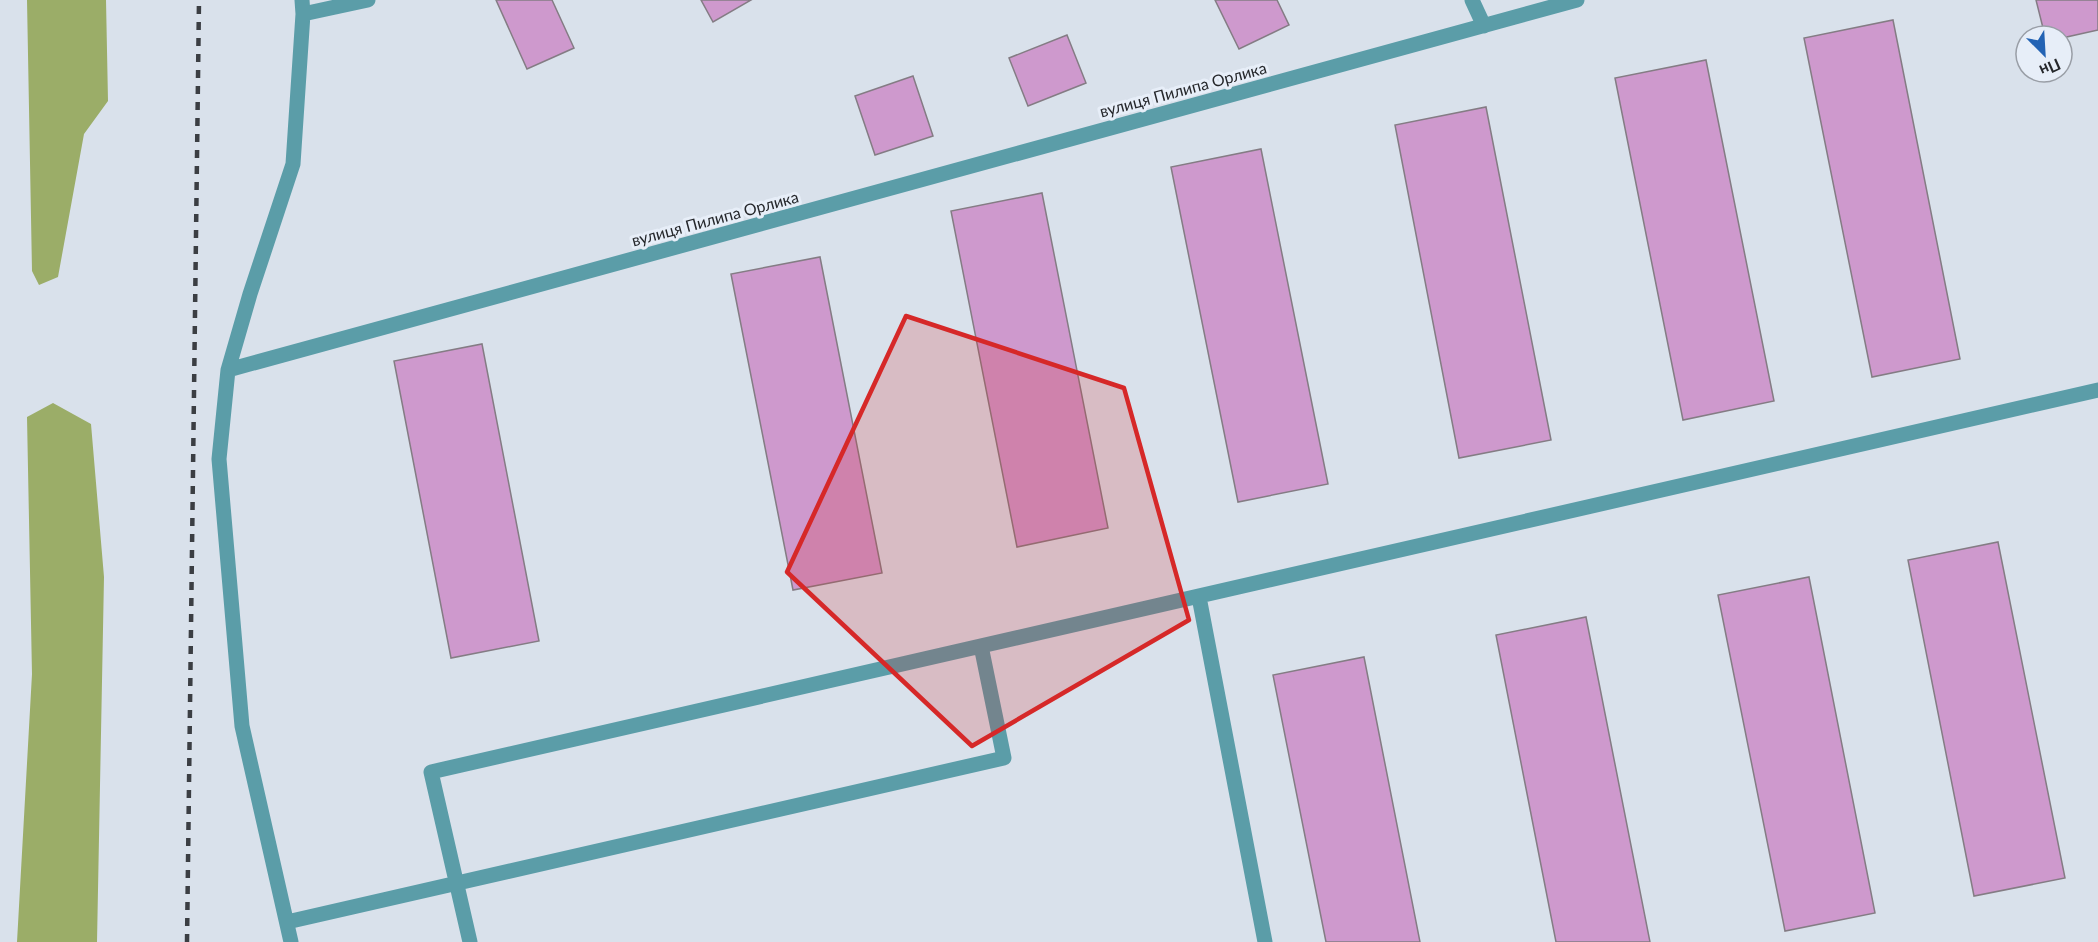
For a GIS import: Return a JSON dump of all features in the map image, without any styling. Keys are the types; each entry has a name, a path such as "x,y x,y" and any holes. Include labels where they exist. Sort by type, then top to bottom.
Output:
{"street":[{"path":"291,942 242,726 219,459 228,370 250,294 293,165 303,7 368,0"},
{"path":"1472,0 1484,26"},
{"name":"вулиця Пилипа Орлика","path":"228,370 1577,0"},
{"path":"470,942 431,772 2098,390"},
{"path":"1199,597 1265,942"},
{"path":"287,922 1004,758 981,646"}],"highlighted area":[{"path":"906,316 1124,388 1189,620 972,746 787,572"}],"green space":[{"path":"27,0 106,0 108,101 84,134 58,277 39,285 32,271"},
{"path":"53,403 91,424 104,577 97,942 17,942 32,674 27,417"}],"building":[{"path":"496,0 552,0 574,48 527,69"},
{"path":"701,0 751,0 713,22"},
{"path":"1215,0 1277,0 1289,25 1239,49"},
{"path":"2036,0 2098,0 2098,30 2074,35 2074,24 2042,24"},
{"path":"1893,20 1960,359 1872,377 1804,38"},
{"path":"1067,35 1086,83 1028,106 1009,58"},
{"path":"1706,60 1774,401 1683,420 1615,78"},
{"path":"913,76 933,136 875,155 855,96"},
{"path":"1486,107 1551,440 1459,458 1395,125"},
{"path":"1261,149 1328,484 1238,502 1171,167"},
{"path":"1042,193 1108,528 1017,547 951,211"},
{"path":"820,257 882,573 793,590 731,274"},
{"path":"482,344 539,641 451,658 394,361"},
{"path":"1998,542 2065,878 1974,896 1908,560"},
{"path":"1809,577 1875,913 1785,931 1718,595"},
{"path":"1586,617 1650,942 1556,942 1496,635"},
{"path":"1364,657 1420,942 1326,942 1273,675"}],"railway":[{"path":"187,942 199,0"}]}
